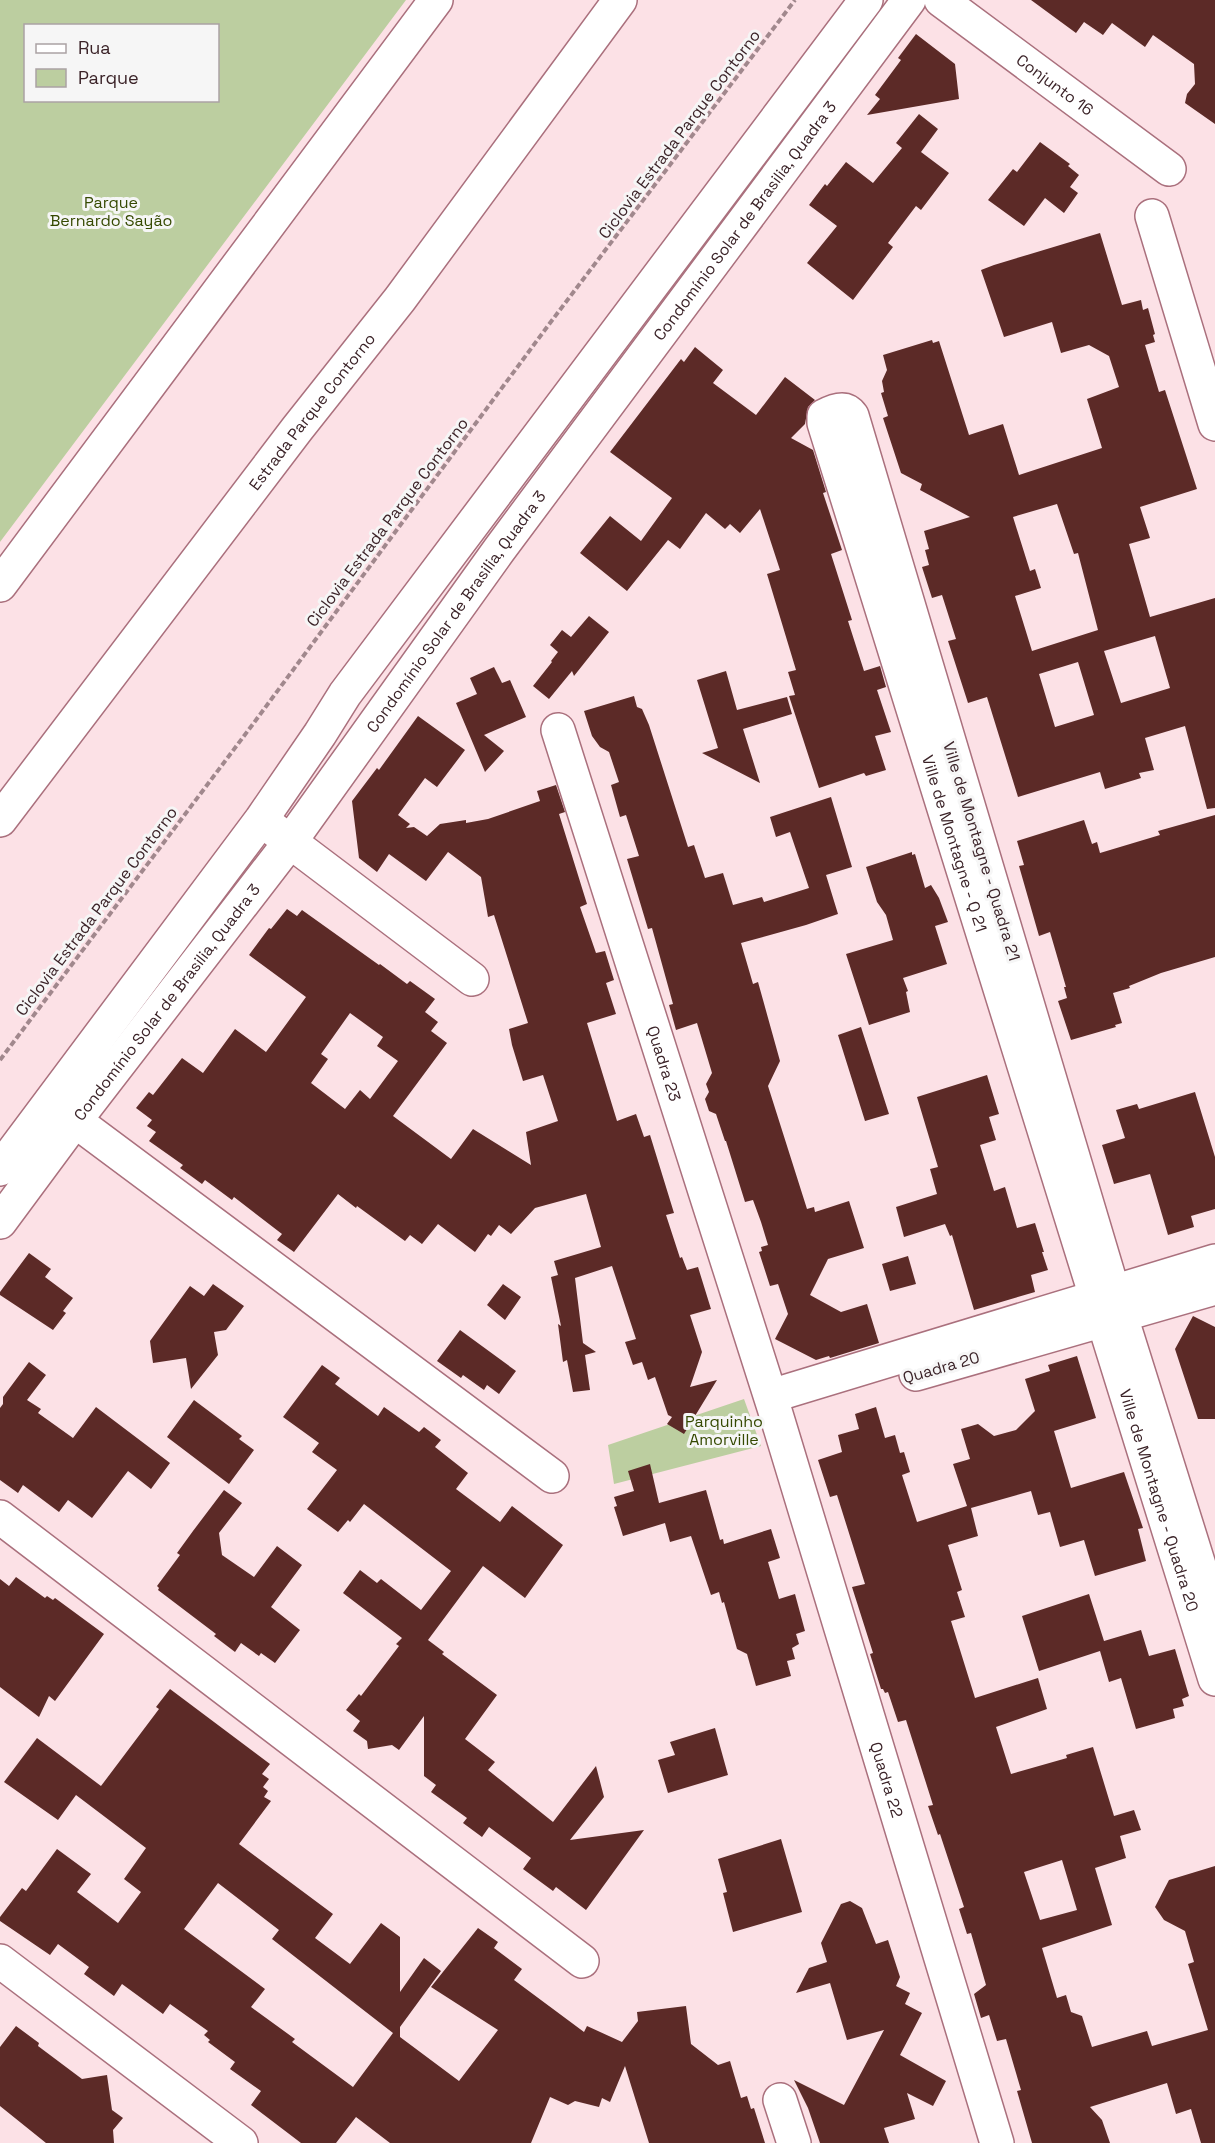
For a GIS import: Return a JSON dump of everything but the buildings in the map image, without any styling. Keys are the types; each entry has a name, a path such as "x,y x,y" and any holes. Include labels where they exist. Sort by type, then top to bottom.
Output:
{"street":[{"path":"0,585 436,0"},
{"name":"Estrada Parque Contorno","path":"0,820 297,429 400,299 620,0"},
{"name":"Condomínio Solar de Brasilia, Quadra 3","path":"0,1222 62,1112 345,694 866,0"},
{"name":"Condomínio Solar de Brasilia, Quadra 3","path":"0,1169 62,1112 290,842 493,559 909,0"},
{"name":"Conjunto 16","path":"941,0 1169,169"},
{"path":"1152,216 1215,424"},
{"name":"Ville de Montagne - Q 21","path":"849,412 843,409 827,414 824,416 824,423 1109,1306"},
{"path":"549,423 579,443"},
{"name":"Quadra 23","path":"558,730 773,1405"},
{"path":"261,820 472,979"},
{"path":"62,1112 552,1476"},
{"path":"1109,1306 1215,1261"},
{"path":"1109,1306 1215,1288"},
{"name":"Quadra 20","path":"773,1405 1109,1306"},
{"name":"Ville de Montagne - Quadra 20","path":"1109,1306 1215,1616"},
{"name":"Ville de Montagne - Quadra 20","path":"1109,1306 1215,1679"},
{"name":"Quadra 22","path":"773,1405 997,2143"},
{"path":"0,1517 582,1961"},
{"path":"0,1962 241,2143"},
{"path":"780,2100 794,2143"}],"path":[{"name":"Ciclovia Estrada Parque Contorno","path":"0,1060 253,724 550,323 795,0"}],"green space":[{"name":"Parque Bernardo Sayão","path":"0,0 406,0 0,542"},
{"name":"Parquinho Amorville","path":"744,1399 761,1446 614,1484 608,1445"}]}
